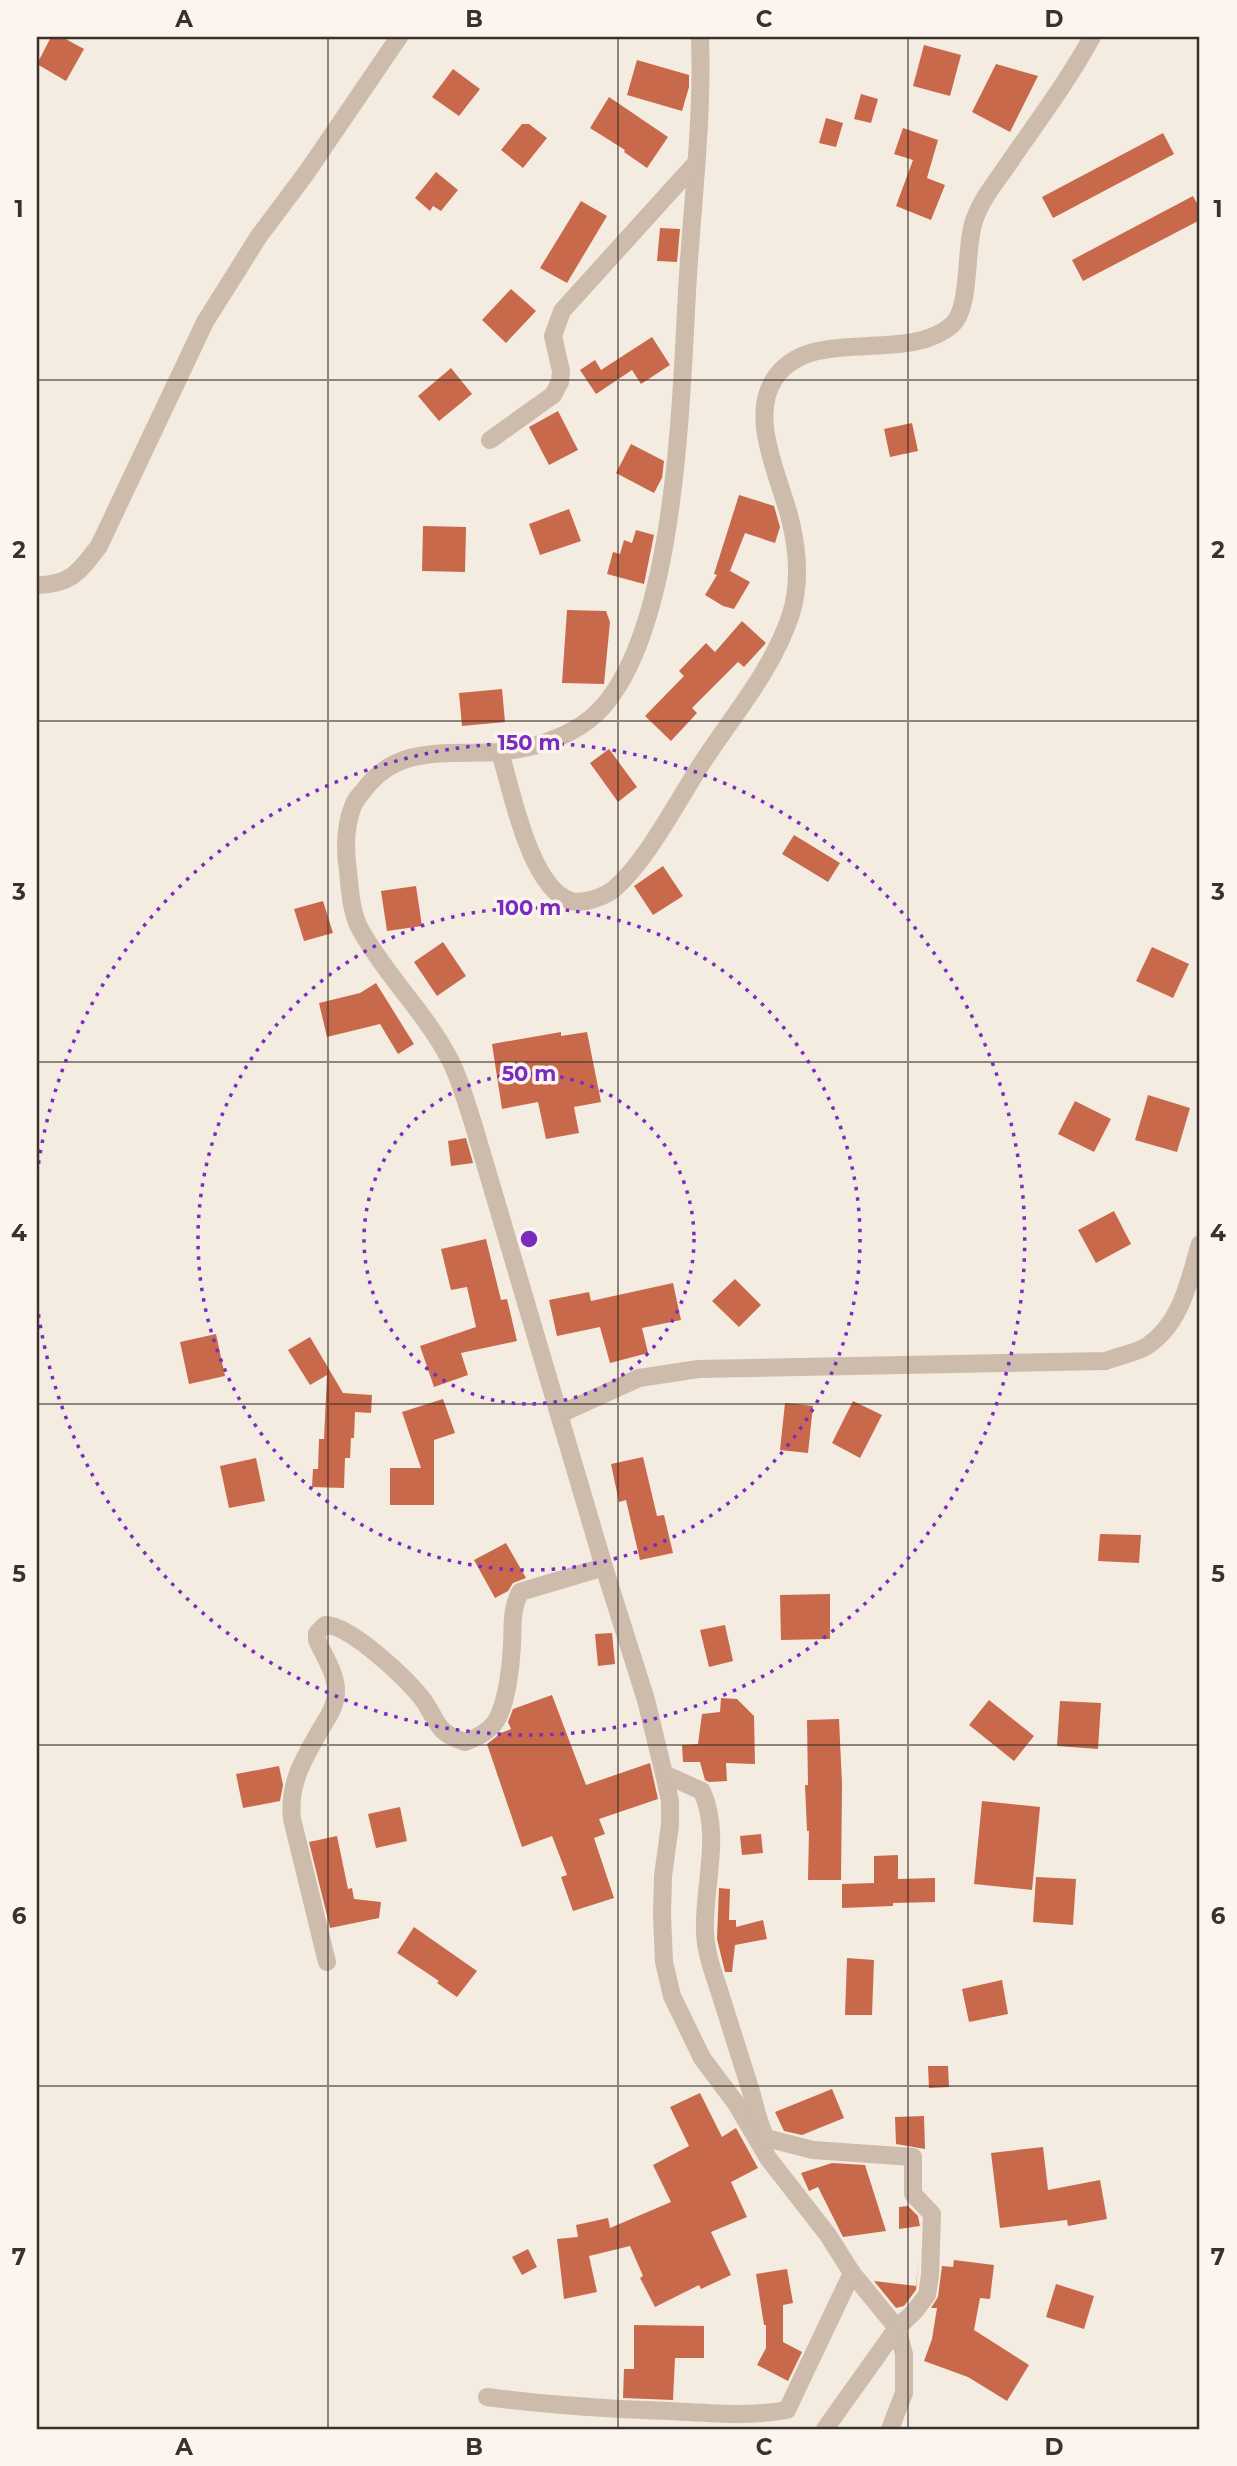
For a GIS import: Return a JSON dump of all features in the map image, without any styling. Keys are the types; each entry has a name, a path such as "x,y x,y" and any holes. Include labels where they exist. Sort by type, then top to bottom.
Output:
{"street":[{"path":"37,585 55,585 78,573 99,546 205,322 259,236 307,172 399,37"},
{"path":"699,37 696,163 673,503 645,625 629,666 612,698 589,720 559,739 500,752 451,752 401,759 374,777 353,805 345,849 351,900 359,927 419,1010 452,1062 477,1135 604,1567 646,1700 670,1801 662,1915 664,1962 672,1996 702,2057 735,2102 768,2158 828,2235 852,2273 897,2328 904,2354 904,2393 890,2429"},
{"path":"500,752 538,871 554,890 572,901 595,900 613,890 632,870 658,833 749,695 779,646 792,610 797,567 792,526 764,425 764,406 773,381 783,368 795,360 813,354 832,349 922,340 941,333 956,322 963,302 974,219 988,193 1076,66 1092,37"},
{"path":"490,440 553,395 560,382 561,371 553,336 562,311 696,163"},
{"path":"560,1414 639,1378 698,1369 1105,1361 1147,1346 1174,1319 1189,1286 1200,1244"},
{"path":"327,1962 292,1819 290,1799 295,1779 333,1709 336,1693 335,1681 317,1640 317,1633 325,1625 332,1625 362,1643 423,1700 446,1735 465,1742 481,1736 496,1721 511,1663 511,1618 520,1591 604,1567"},
{"path":"664,1773 702,1791 708,1805 712,1823 705,1935 710,1960 751,2088 757,2120 766,2137 813,2150 913,2157 913,2194 932,2214 927,2295 897,2328 825,2429"},
{"path":"487,2397 661,2411 758,2415 787,2410 852,2273"}],"building":[{"path":"51,37 62,37 84,49 66,81 37,64"},
{"path":"924,45 961,55 950,96 913,86"},
{"path":"637,60 689,75 689,87 682,111 627,95"},
{"path":"996,64 1038,76 1010,132 972,112"},
{"path":"453,69 480,89 459,116 432,97"},
{"path":"861,94 878,99 871,123 854,119"},
{"path":"609,97 668,137 647,168 590,128"},
{"path":"826,118 843,123 836,147 819,143"},
{"path":"522,124 529,124 547,138 523,168 501,150"},
{"path":"903,128 938,140 927,178 945,185 931,220 896,206 913,160 894,154"},
{"path":"1163,133 1174,154 1053,218 1042,197"},
{"path":"436,172 458,190 441,211 433,206 430,211 415,198"},
{"path":"1193,196 1200,209 1200,220 1083,281 1072,260"},
{"path":"581,201 607,216 567,283 540,268"},
{"path":"660,228 680,229 677,262 657,261"},
{"path":"511,289 536,311 506,343 482,320"},
{"path":"652,337 670,365 641,384 632,370 596,394 580,370 595,360 601,370"},
{"path":"451,368 472,394 439,421 418,396"},
{"path":"558,411 578,450 549,465 529,427"},
{"path":"912,423 918,451 890,457 884,429"},
{"path":"631,444 664,461 662,478 654,493 616,473"},
{"path":"739,495 774,506 780,527 775,543 745,533 730,571 750,582 734,609 705,595 717,575 714,574"},
{"path":"569,509 581,541 540,555 529,524"},
{"path":"423,526 466,527 465,572 422,571"},
{"path":"636,530 654,535 644,584 607,574 613,552 620,554 624,540 632,543"},
{"path":"567,610 606,611 610,622 604,684 562,683"},
{"path":"742,621 766,643 744,667 738,662 692,708 697,713 671,741 645,716 684,676 679,671 706,643 715,652"},
{"path":"502,689 505,722 462,726 459,693"},
{"path":"609,749 637,787 618,802 590,763"},
{"path":"794,835 840,863 828,882 782,854"},
{"path":"663,866 683,896 653,915 634,886"},
{"path":"416,886 422,926 387,931 381,891"},
{"path":"323,901 333,933 304,941 294,909"},
{"path":"443,942 466,976 437,996 414,962"},
{"path":"1152,947 1189,964 1173,998 1136,981"},
{"path":"376,983 414,1044 398,1054 380,1024 327,1037 319,1003 360,993"},
{"path":"561,1032 561,1036 587,1032 601,1102 574,1107 579,1133 546,1139 538,1102 502,1109 492,1044"},
{"path":"1148,1095 1190,1108 1177,1152 1135,1140"},
{"path":"1075,1101 1111,1119 1094,1152 1058,1134"},
{"path":"466,1138 473,1163 451,1166 448,1141"},
{"path":"1114,1211 1131,1244 1096,1263 1078,1230"},
{"path":"486,1239 501,1300 507,1299 517,1341 461,1353 468,1375 434,1387 420,1346 476,1327 467,1287 451,1290 441,1249"},
{"path":"735,1279 761,1305 739,1327 712,1301"},
{"path":"673,1283 681,1320 642,1328 648,1353 610,1363 600,1327 557,1336 549,1300 589,1292 591,1301"},
{"path":"216,1334 225,1376 189,1384 180,1342"},
{"path":"310,1337 343,1393 372,1395 371,1413 355,1412 350,1458 345,1458 344,1488 312,1487 313,1469 318,1469 319,1439 324,1439 327,1375 310,1385 288,1350"},
{"path":"443,1399 455,1433 434,1440 434,1505 390,1505 390,1468 421,1468 402,1412"},
{"path":"853,1401 882,1415 860,1458 832,1443"},
{"path":"785,1403 813,1406 808,1453 780,1450"},
{"path":"643,1457 657,1516 664,1515 673,1553 640,1560 626,1500 619,1502 611,1464"},
{"path":"256,1458 265,1501 229,1508 220,1466"},
{"path":"1100,1534 1141,1535 1139,1563 1098,1561"},
{"path":"506,1543 526,1578 513,1583 508,1591 495,1598 474,1560"},
{"path":"830,1594 830,1639 781,1640 780,1595"},
{"path":"725,1625 733,1661 709,1667 700,1630"},
{"path":"612,1633 615,1664 598,1666 595,1634"},
{"path":"552,1695 586,1785 650,1763 658,1799 599,1819 605,1834 594,1838 614,1898 573,1911 561,1877 567,1875 552,1836 522,1847 487,1744 511,1729 508,1722 513,1709"},
{"path":"721,1698 737,1699 754,1716 755,1764 726,1763 727,1781 709,1782 705,1780 700,1762 683,1762 682,1745 698,1744 702,1714 720,1712"},
{"path":"989,1700 1034,1736 1014,1761 969,1725"},
{"path":"1060,1701 1101,1703 1098,1749 1057,1746"},
{"path":"839,1719 842,1784 841,1880 808,1880 809,1831 805,1785 808,1785 807,1720"},
{"path":"279,1766 283,1785 280,1801 243,1808 236,1774"},
{"path":"982,1801 1040,1807 1032,1890 974,1884"},
{"path":"400,1807 407,1841 376,1848 368,1814"},
{"path":"761,1834 763,1853 742,1855 740,1836"},
{"path":"337,1836 348,1889 352,1888 354,1899 381,1902 379,1918 330,1928 309,1842"},
{"path":"898,1855 898,1879 935,1878 935,1902 842,1908 842,1884 874,1883 874,1856"},
{"path":"1036,1877 1076,1879 1073,1925 1033,1922"},
{"path":"719,1888 730,1889 729,1920 736,1920 736,1927 763,1920 767,1939 735,1945 732,1972 725,1972 717,1939"},
{"path":"414,1927 477,1971 457,1997 437,1983 439,1981 397,1953"},
{"path":"847,1958 874,1960 872,2015 845,2015"},
{"path":"1002,1980 1008,2014 969,2022 962,1989"},
{"path":"928,2066 948,2066 949,2087 929,2088"},
{"path":"832,2089 844,2118 802,2135 784,2131 775,2112"},
{"path":"700,2093 722,2137 736,2128 758,2168 731,2182 747,2217 711,2232 731,2275 701,2289 699,2285 655,2307 640,2278 643,2276 630,2246 589,2256 597,2292 564,2299 557,2239 578,2237 576,2225 608,2218 610,2228 671,2202 653,2165 689,2146 670,2107"},
{"path":"924,2116 925,2149 896,2144 895,2117"},
{"path":"1043,2147 1048,2190 1100,2180 1107,2219 1068,2226 1067,2220 1000,2228 991,2153"},
{"path":"832,2163 865,2165 886,2231 843,2237 818,2187 809,2191 801,2173"},
{"path":"908,2206 918,2216 920,2226 899,2229 899,2207"},
{"path":"528,2249 537,2267 522,2275 512,2257"},
{"path":"954,2260 994,2265 990,2299 980,2298 974,2330 1029,2365 1007,2401 968,2377 924,2361 932,2339 937,2308 931,2308 938,2297 942,2266 953,2267"},
{"path":"918,2263 916,2290 904,2306 896,2308 874,2281 916,2286"},
{"path":"787,2269 793,2303 783,2305 783,2342 802,2352 788,2381 757,2365 766,2348 766,2325 756,2274"},
{"path":"1056,2284 1094,2296 1084,2329 1046,2317"},
{"path":"634,2325 704,2326 704,2358 675,2358 673,2400 623,2398 624,2369 634,2369"}]}
